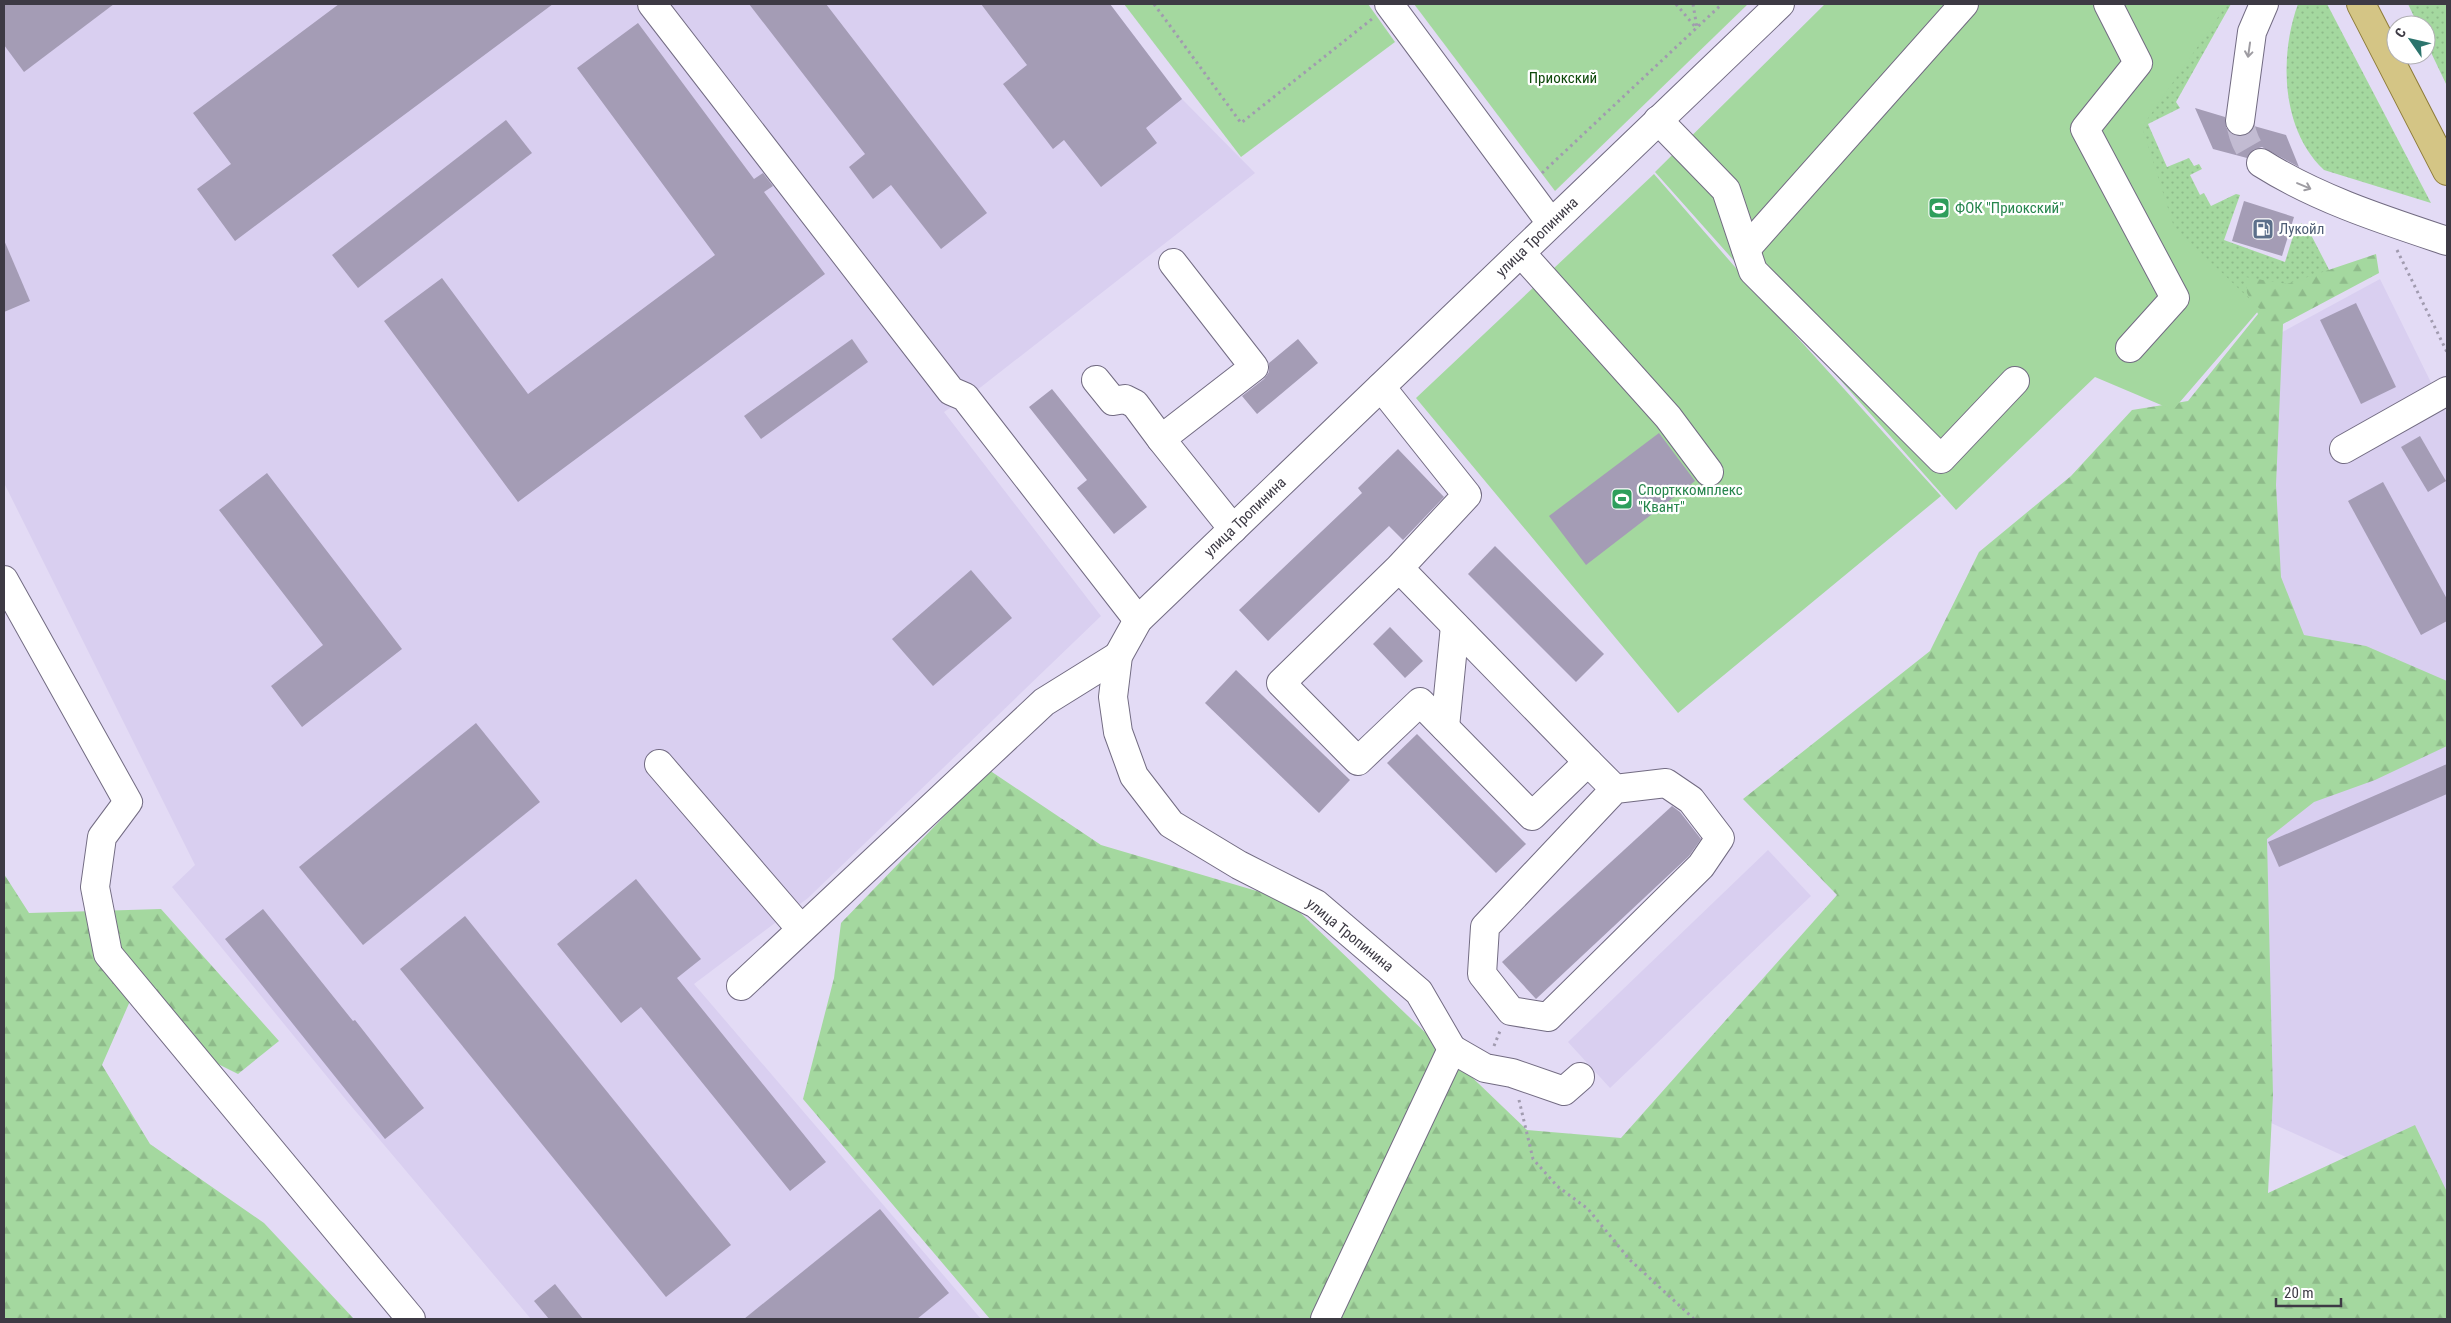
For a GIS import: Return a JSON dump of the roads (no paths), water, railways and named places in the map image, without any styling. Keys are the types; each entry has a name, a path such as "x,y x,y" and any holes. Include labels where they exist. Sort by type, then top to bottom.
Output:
{"main road":[{"path":"2361,4 2447,171"}],"street":[{"path":"652,4 951,391 965,396 1138,620"},
{"path":"1389,4 1551,223"},
{"name":"улица Тропинина","path":"1452,1049 1419,992 1316,904 1239,865 1171,824 1134,776 1118,732 1113,697 1118,656 1138,620 1780,4"},
{"path":"1746,249 1964,4"},
{"path":"2108,4 2138,63 2085,129 2175,298 2130,348"},
{"path":"2240,121 2252,32 2264,4"},
{"path":"1658,120 1726,190 1753,271 1941,459 2015,381"},
{"path":"2261,163 2287,179 2381,219 2447,241"},
{"path":"1521,253 1668,417 1708,472"},
{"path":"1162,439 1254,367 1173,263"},
{"path":"1096,380 1113,401 1125,399 1135,404 1233,529"},
{"path":"1381,387 1467,495 1399,568 1281,683 1358,762 1420,702 1532,816 1588,762"},
{"path":"2344,449 2447,391"},
{"path":"1399,568 1615,789"},
{"path":"4,580 128,802 102,837 95,887 108,954 411,1319"},
{"path":"1445,727 1456,626"},
{"path":"741,986 1044,702 1118,656"},
{"path":"659,764 801,929"},
{"path":"1666,783 1691,800 1720,838 1701,866 1548,1018 1511,1011 1482,974 1485,927 1615,789 1666,783"},
{"path":"1325,1319 1452,1049 1485,1068 1512,1073 1564,1091 1580,1077"}],"tunnel":[{"path":"2240,121 2242,133 2247,144 2261,163"}],"place":[{"name":"ФОК \"Приокский\"","path":"1939,208"},
{"name":"Лукойл","path":"2263,229"},
{"name":"Спортккомплекс \"Квант\"","path":"1622,499"}],"park label":[{"name":"Приокский","path":"1563,78"}]}
